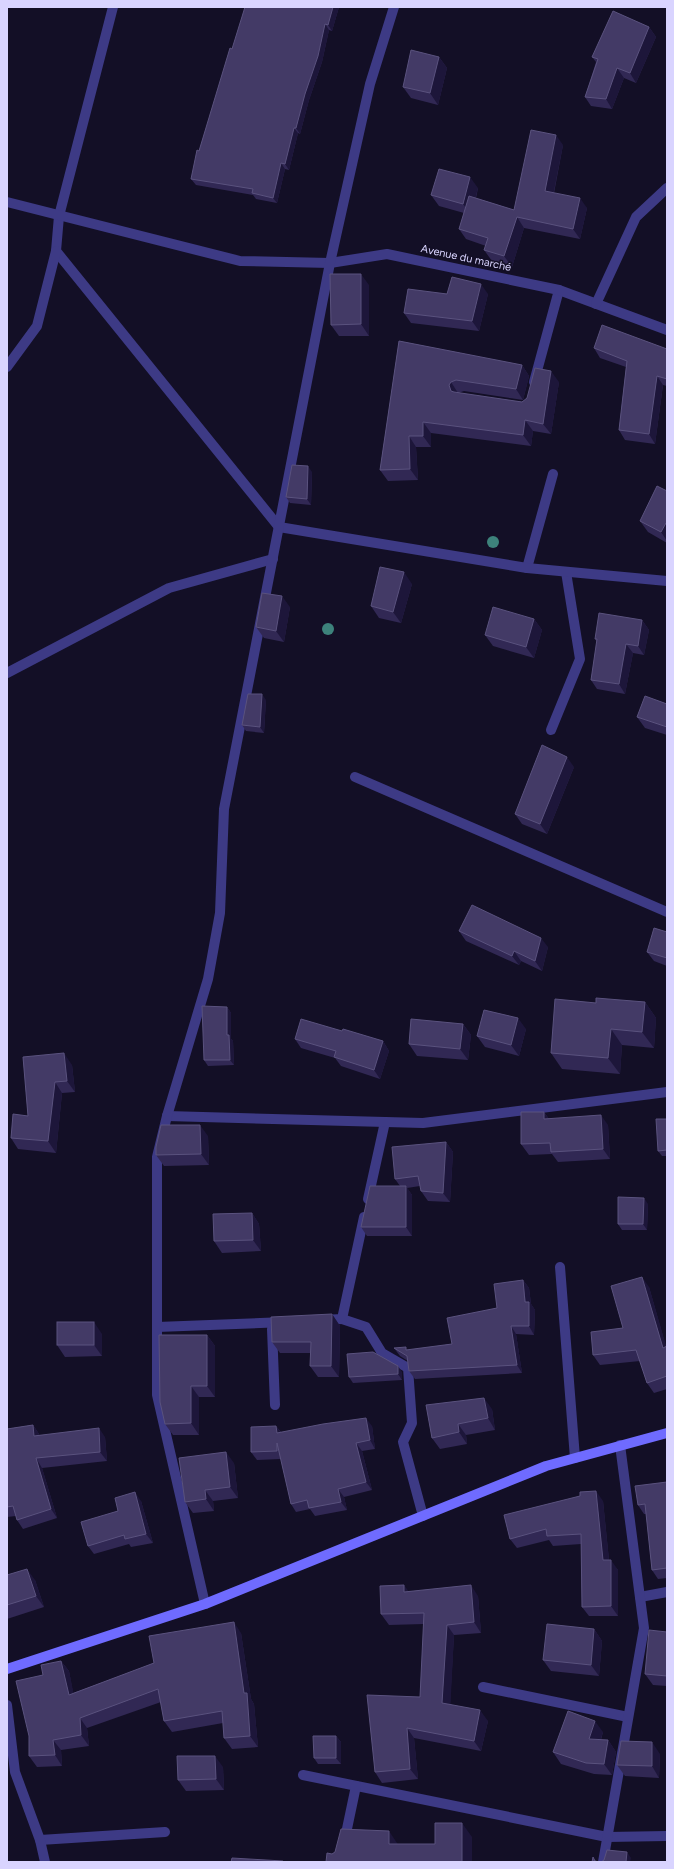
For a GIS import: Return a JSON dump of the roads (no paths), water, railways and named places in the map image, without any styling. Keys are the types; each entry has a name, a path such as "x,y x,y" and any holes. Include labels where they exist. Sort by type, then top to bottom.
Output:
{"street":[{"path":"7,367 36,326 56,251 59,216 113,7"},
{"path":"205,1604 157,1395 157,1157 167,1116 208,979 220,913 224,809 330,263 370,84 394,7"},
{"path":"596,304 636,217 667,188"},
{"name":"Avenue du marché","path":"7,202 240,261 330,263 387,254 559,290 667,330"},
{"path":"56,251 279,528 527,568 667,581"},
{"path":"532,393 559,290"},
{"path":"527,568 553,474"},
{"path":"7,673 169,588 273,558"},
{"path":"551,730 580,659 566,572"},
{"path":"355,777 667,912"},
{"path":"167,1116 423,1123 667,1092"},
{"path":"342,1319 385,1122"},
{"path":"560,1267 575,1458"},
{"path":"311,1320 342,1319 366,1327 382,1353 408,1368 412,1423 404,1442 422,1516"},
{"path":"157,1326 295,1321"},
{"path":"272,1322 275,1405"},
{"path":"7,1669 205,1604 546,1466 667,1433"},
{"path":"603,1862 644,1628 620,1445"},
{"path":"640,1597 667,1592"},
{"path":"483,1687 628,1717"},
{"path":"7,1705 15,1772 40,1840 45,1862"},
{"path":"303,1775 607,1837 667,1836"},
{"path":"340,1862 356,1786"},
{"path":"40,1840 165,1832"}]}
